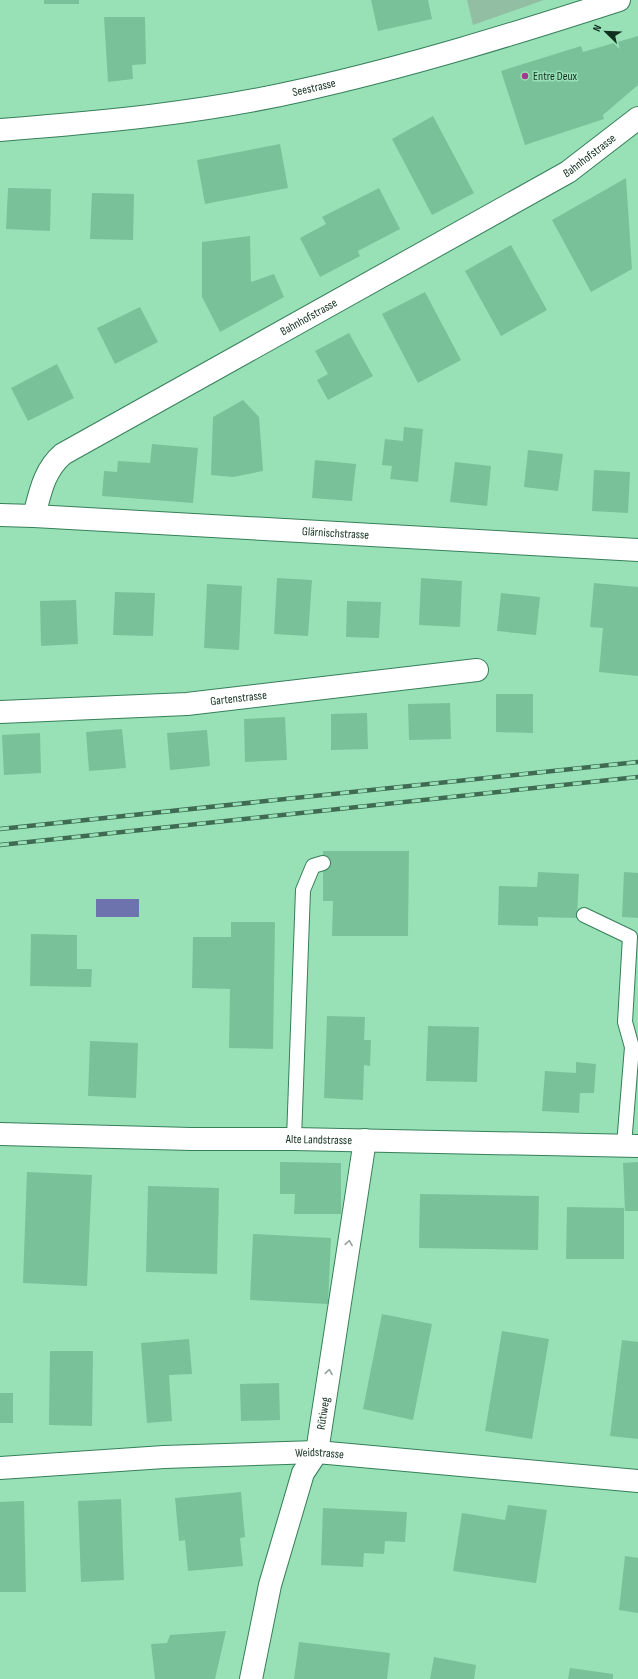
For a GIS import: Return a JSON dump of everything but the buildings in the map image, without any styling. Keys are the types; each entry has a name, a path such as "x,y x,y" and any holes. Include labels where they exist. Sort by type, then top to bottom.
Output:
{"street":[{"name":"Seestrasse","path":"0,130 115,121 208,108 302,90 438,56 618,0"},
{"name":"Bahnhofstrasse","path":"34,516 46,474 52,463 63,454 568,172 638,118"},
{"path":"0,516 34,516"},
{"name":"Glärnischstrasse","path":"34,516 638,550"},
{"name":"Gartenstrasse","path":"0,712 187,704 476,670"},
{"name":"Alte Landstrasse","path":"0,1134 191,1140 294,1139 631,1145"},
{"name":"Rütiweg","path":"251,1679 270,1585 303,1473 317,1452 365,1140"},
{"name":"Weidstrasse","path":"0,1468 164,1457 317,1452 638,1481"}],"lane":[{"path":"294,1139 303,890 313,866 323,863"},
{"path":"584,915 630,937 625,1022 632,1047 631,1145"}],"green space":[{"path":"467,0 544,0 473,25"}],"water":[{"path":"96,899 139,899 139,917 96,917"}],"railway":[{"path":"0,829 638,762"},
{"path":"0,845 638,777"}],"place":[{"name":"Entre Deux","path":"525,76"}]}
